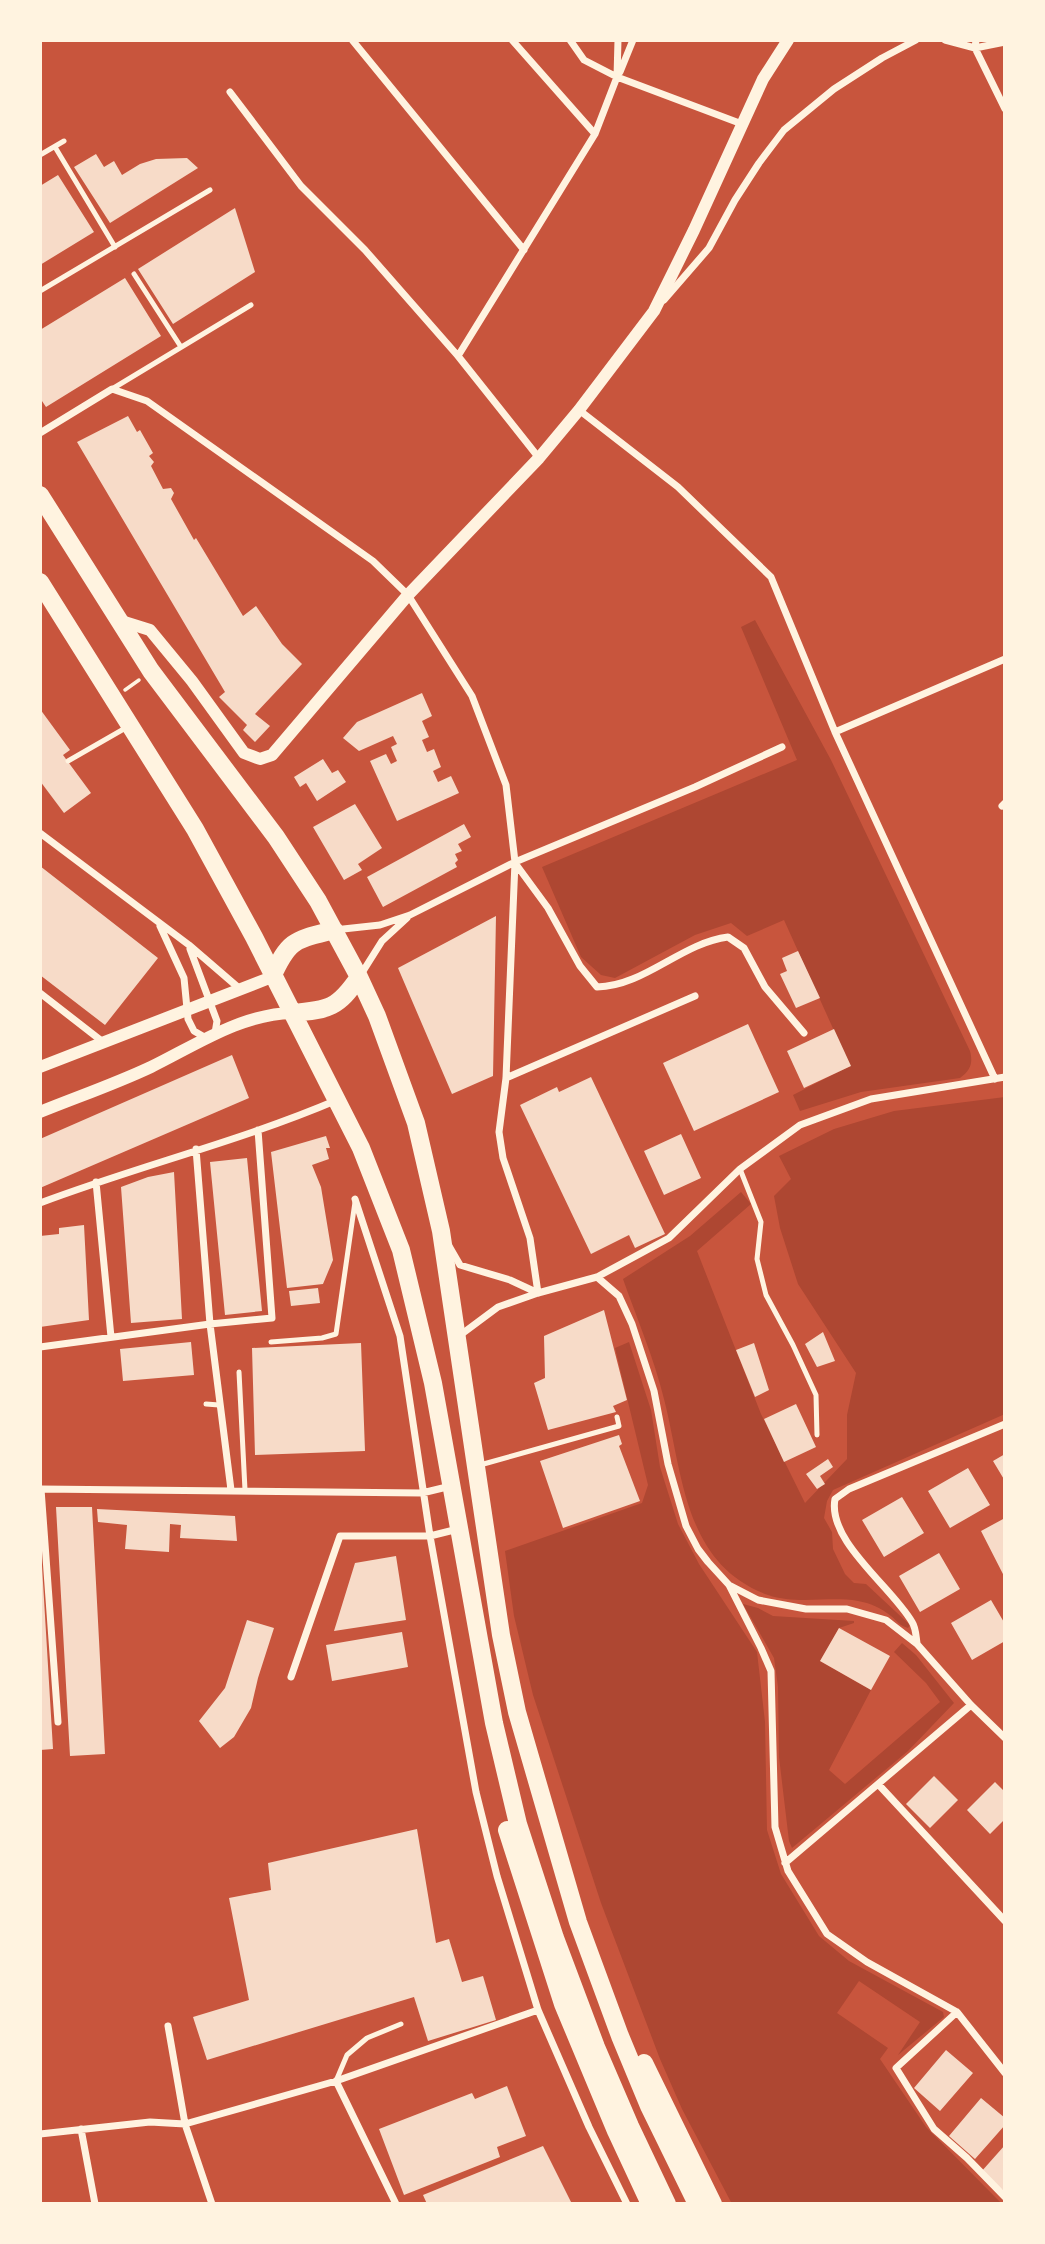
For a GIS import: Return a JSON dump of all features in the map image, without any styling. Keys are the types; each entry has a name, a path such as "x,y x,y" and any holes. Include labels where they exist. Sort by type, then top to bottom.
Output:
{"highway":[{"path":"40,495 151,671 275,837 318,901 377,1016 416,1122 441,1231 501,1635 517,1712 578,1922 611,2013 649,2106 697,2204"},
{"path":"41,585 195,829 254,937 272,977 338,1099 361,1148 401,1250 433,1383 494,1723 518,1824 555,1938 606,2070 667,2204"},
{"path":"272,977 288,946 307,937 334,930"},
{"path":"292,1013 334,1006 349,992 359,977"},
{"path":"517,1712 556,1806 596,1940 635,2044 713,2204"},
{"path":"494,1723 504,1821 537,1928 563,2004 650,2204"}],"street":[{"path":"512,40 595,134"},
{"path":"570,40 584,60 617,77 742,124"},
{"path":"617,77 618,40"},
{"path":"458,356 595,134 633,40"},
{"path":"654,311 763,79 788,40"},
{"path":"118,620 150,630 192,681 244,753 260,759 272,755 408,595 539,458 579,410 654,311 709,248 747,181 784,130 834,89 916,40"},
{"path":"945,40 975,44 1005,43"},
{"path":"353,41 524,250"},
{"path":"975,44 1005,109"},
{"path":"230,92 301,186 365,250 458,356 539,458"},
{"path":"40,433 112,389 148,401 373,561 408,595 472,696 506,785 515,862 506,1078 499,1132 503,1158 530,1238 538,1293"},
{"path":"579,410 678,487 771,578 835,732 995,1079"},
{"path":"835,732 1005,659"},
{"path":"334,930 380,925 410,915 515,862 695,787 782,747"},
{"path":"40,833 188,945 240,989"},
{"path":"515,862 548,908 580,966 597,986 612,986 710,940 728,937 744,948 765,987 804,1033"},
{"path":"359,977 382,941 410,915"},
{"path":"160,926 184,978 188,1019 194,1031 211,1036"},
{"path":"188,945 217,1021 211,1036"},
{"path":"40,1067 272,977"},
{"path":"40,993 104,1042"},
{"path":"506,1078 695,996"},
{"path":"40,1112 150,1068 237,1024 281,1013 292,1013"},
{"path":"458,1337 498,1307 597,1277 669,1238 740,1169 800,1125 871,1099 1005,1077"},
{"path":"40,1203 96,1182 258,1130 338,1099"},
{"path":"40,1347 272,1318 258,1130"},
{"path":"196,1149 210,1324 231,1490"},
{"path":"96,1182 111,1337"},
{"path":"355,1199 400,1336 422,1493 475,1792 496,1876 538,2010 589,2127 627,2204"},
{"path":"441,1231 460,1265 510,1280 538,1293"},
{"path":"597,1277 619,1296 632,1324 654,1391 667,1464 686,1526 698,1549 729,1585 771,1671 775,1827 788,1871 827,1934 867,1962 957,2012 1005,2073"},
{"path":"917,1644 914,1624 842,1534 832,1511 835,1499 849,1489 1005,1424"},
{"path":"58,1722 41,1489 422,1493 451,1486"},
{"path":"291,1677 341,1536 430,1536 459,1529"},
{"path":"729,1585 758,1600 806,1609 847,1609 886,1620 917,1644 1005,1738"},
{"path":"785,1863 971,1704"},
{"path":"878,1784 1005,1921"},
{"path":"40,2134 150,2122 185,2124 336,2081 538,2010"},
{"path":"957,2012 896,2068 934,2129 1005,2197"},
{"path":"169,2026 185,2124 212,2204"},
{"path":"336,2081 396,2204"},
{"path":"81,2129 95,2204"}],"lane":[{"path":"40,155 64,141"},
{"path":"55,147 115,247"},
{"path":"40,291 209,190"},
{"path":"134,274 181,347"},
{"path":"112,389 251,305"},
{"path":"67,752 70,760 131,725"},
{"path":"740,1169 761,1222 757,1259 766,1295 816,1395 817,1435"},
{"path":"271,1342 322,1338 336,1334 355,1199"},
{"path":"239,1372 245,1490"},
{"path":"205,1404 219,1405"},
{"path":"477,1465 619,1426 617,1417"},
{"path":"336,2081 347,2055 367,2038 401,2024"}],"path":[{"path":"122,692 143,677"}],"shaded area":[{"path":"755,620 831,760 970,1051 970,1066 960,1078 861,1092 800,1111 793,1095 850,1066 784,920 747,936 731,923 695,935 615,978 601,975 581,957 542,867 797,760 741,627"},
{"path":"1005,1097 1005,1414 833,1490 827,1501 824,1518 832,1532 833,1549 845,1574 854,1583 866,1584 910,1625 908,1628 903,1626 883,1611 862,1602 779,1598 740,1581 719,1562 703,1539 691,1513 660,1384 623,1279 690,1236 741,1192 751,1204 697,1251 761,1414 805,1503 847,1459 847,1415 856,1373 798,1284 780,1228 774,1196 791,1179 779,1156 834,1129 894,1111"},
{"path":"629,1342 651,1410 660,1467 678,1524 699,1564 757,1652 765,1722 767,1830 781,1874 819,1936 849,1961 943,2012 944,2017 898,2055 920,2022 859,1981 837,2013 888,2048 880,2059 926,2127 1002,2204 732,2204 682,2109 660,2059 601,1903 533,1695 514,1616 505,1551 642,1503 648,1485 615,1348"},
{"path":"743,1604 773,1616 854,1621 839,1628 820,1661 871,1690 829,1770 845,1784 940,1702 926,1683 894,1652 902,1643 916,1655 954,1703 908,1751 792,1848 779,1757 778,1687 774,1658"}],"building":[{"path":"96,154 104,167 114,161 122,175 140,164 156,159 187,158 198,168 110,223 74,167"},
{"path":"58,175 94,232 40,265 40,186"},
{"path":"235,208 255,272 173,324 138,269"},
{"path":"125,278 161,336 46,407 40,398 40,330"},
{"path":"128,416 137,432 140,430 153,453 149,456 154,462 151,466 163,489 171,488 174,493 171,499 194,540 196,538 243,616 256,606 282,644 302,664 255,714 270,726 255,742 243,730 247,725 219,697 225,692 77,442"},
{"path":"422,693 432,716 422,721 429,737 422,740 427,752 434,749 441,767 433,771 438,782 451,776 459,793 397,821 370,761 386,754 391,764 397,761 391,747 397,744 393,736 359,751 343,738 357,722"},
{"path":"40,709 70,750 63,755 91,793 64,813 40,781"},
{"path":"323,759 332,773 338,770 346,782 317,801 306,783 300,787 294,777"},
{"path":"355,804 382,848 358,864 362,870 344,880 313,827"},
{"path":"464,824 471,837 458,844 462,851 455,854 457,867 383,907 367,877"},
{"path":"40,866 158,958 105,1025 40,975"},
{"path":"496,916 493,1076 452,1094 398,968"},
{"path":"798,951 820,998 796,1008 780,974 787,971 782,958"},
{"path":"748,1024 779,1092 694,1131 663,1063"},
{"path":"834,1029 851,1066 804,1088 787,1051"},
{"path":"232,1055 249,1098 40,1188 40,1139"},
{"path":"591,1077 665,1234 635,1248 629,1235 591,1254 520,1105 557,1087 559,1092"},
{"path":"681,1134 701,1178 664,1195 644,1151"},
{"path":"326,1136 330,1148 326,1148 329,1159 312,1165 321,1187 333,1260 323,1284 287,1288 271,1152"},
{"path":"247,1158 262,1311 225,1315 210,1162"},
{"path":"174,1172 182,1319 131,1323 121,1187 148,1177"},
{"path":"84,1225 89,1320 40,1327 40,1236 59,1234 59,1228"},
{"path":"318,1288 320,1303 291,1306 289,1291"},
{"path":"604,1310 627,1400 613,1406 616,1412 548,1430 534,1383 545,1378 544,1336"},
{"path":"823,1332 835,1361 817,1367 805,1344"},
{"path":"191,1342 194,1375 123,1381 120,1349"},
{"path":"361,1343 365,1451 255,1455 252,1348"},
{"path":"754,1343 769,1390 755,1397 736,1350"},
{"path":"796,1404 816,1447 784,1462 764,1419"},
{"path":"619,1435 622,1444 619,1446 640,1501 563,1528 540,1461"},
{"path":"1005,1454 1005,1481 993,1461"},
{"path":"828,1459 833,1467 820,1476 825,1484 817,1489 806,1474"},
{"path":"968,1468 990,1505 950,1528 928,1491"},
{"path":"902,1497 924,1533 884,1557 862,1520"},
{"path":"56,1507 92,1507 105,1754 70,1756"},
{"path":"97,1509 235,1516 237,1541 180,1538 181,1525 170,1524 169,1552 125,1549 127,1525 98,1522"},
{"path":"1005,1518 1005,1578 981,1531"},
{"path":"939,1553 960,1589 920,1612 899,1576"},
{"path":"396,1556 406,1620 334,1631 355,1563"},
{"path":"40,1566 53,1749 40,1750"},
{"path":"991,1600 1005,1624 1005,1641 972,1660 951,1623"},
{"path":"247,1620 274,1628 251,1708 234,1737 220,1748 199,1721 225,1688"},
{"path":"839,1628 890,1656 871,1690 820,1661"},
{"path":"402,1632 408,1667 332,1681 326,1645"},
{"path":"934,1776 958,1800 930,1828 906,1804"},
{"path":"995,1782 1005,1792 1005,1819 990,1834 967,1810"},
{"path":"417,1829 436,1943 449,1939 462,1982 483,1976 496,2020 428,2041 414,1997 207,2060 193,2017 249,2000 229,1898 271,1890 268,1863"},
{"path":"946,2050 973,2073 940,2111 914,2088"},
{"path":"507,2086 526,2136 497,2147 500,2157 404,2195 379,2129 472,2093 475,2099"},
{"path":"981,2098 1005,2118 1005,2125 975,2159 949,2136"},
{"path":"1005,2145 1005,2192 981,2172"},
{"path":"543,2146 572,2204 427,2204 423,2195"}]}
